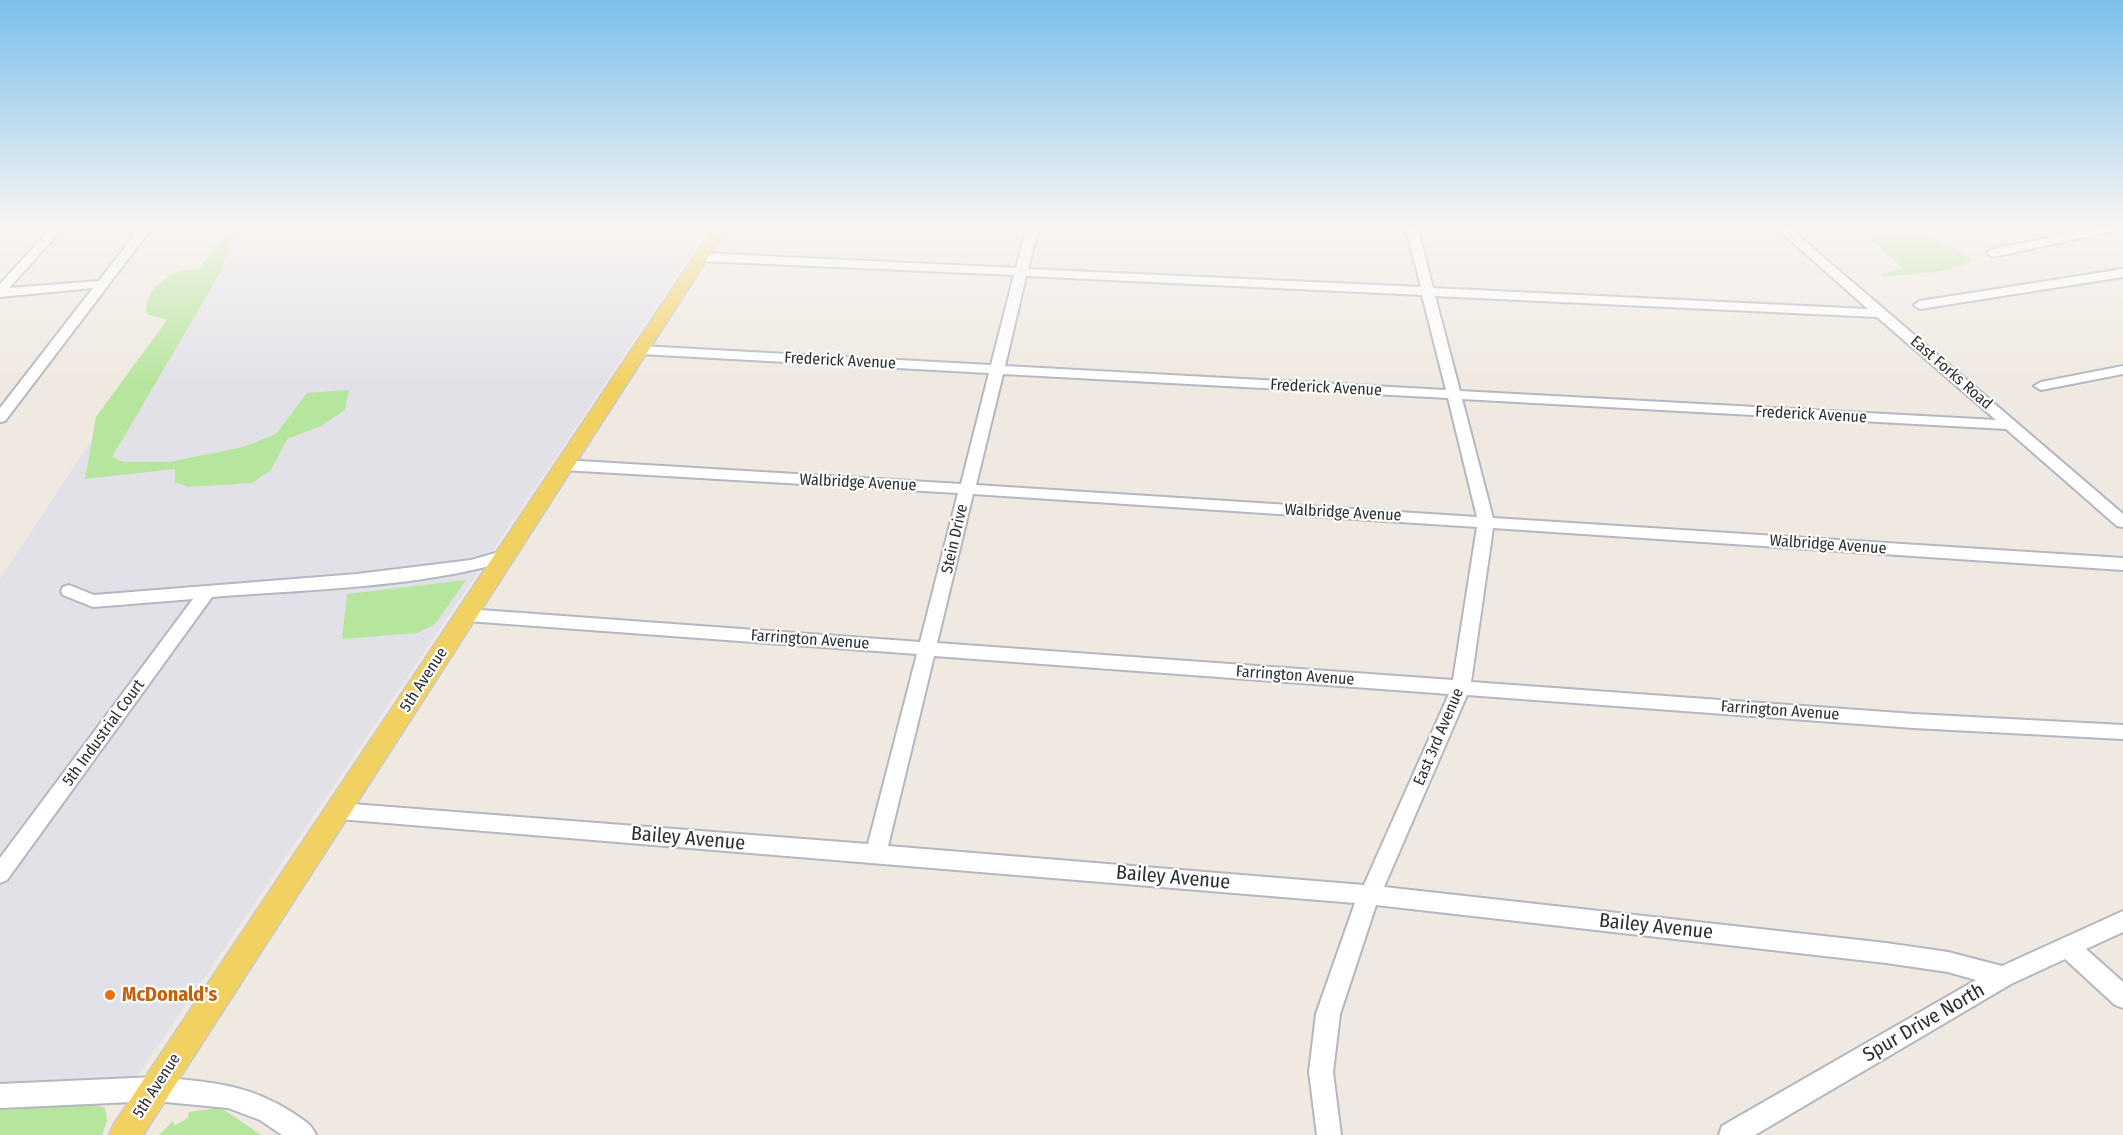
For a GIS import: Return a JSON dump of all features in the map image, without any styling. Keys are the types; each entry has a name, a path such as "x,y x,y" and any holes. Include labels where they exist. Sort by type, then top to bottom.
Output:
{"main road":[{"name":"5th Avenue","path":"125,1135 686,278"}],"street":[{"path":"0,292 13,278"},
{"path":"0,418 107,278"},
{"name":"Stein Drive","path":"876,854 1020,278"},
{"path":"1106,278 1881,313"},
{"name":"East 3rd Avenue","path":"1329,1135 1321,1072 1328,1014 1360,915 1461,687 1486,522 1425,278"},
{"name":"East Forks Road","path":"1840,278 2123,522"},
{"path":"1920,305 2091,278"},
{"path":"0,292 102,284"},
{"name":"Frederick Avenue","path":"640,350 2012,425"},
{"path":"2041,386 2123,370"},
{"name":"Walbridge Avenue","path":"563,465 2123,564"},
{"path":"69,591 93,601 357,580 471,566 506,556"},
{"name":"5th Industrial Court","path":"0,874 207,592"},
{"name":"Farrington Avenue","path":"467,615 1914,721 2123,732"},
{"name":"Bailey Avenue","path":"339,811 1369,895 1886,953 1948,962 2003,977"},
{"name":"Spur Drive North","path":"1731,1135 2003,977 2123,921"},
{"path":"2067,947 2123,997"},
{"path":"0,1096 155,1089 228,1096 268,1111 304,1135"}],"shaded area":[{"path":"198,278 675,278 129,1089 0,1093 0,579"}],"green space":[{"path":"167,278 217,278 112,457 124,462 169,462 243,447 276,434 307,393 349,390 345,410 321,426 287,439 271,470 252,483 188,487 175,482 175,469 85,479 96,417 167,320 147,314 146,307 154,289"},
{"path":"466,580 435,624 417,633 342,639 347,594"},
{"path":"90,1103 105,1108 107,1121 102,1135 0,1135 0,1109"},
{"path":"217,1108 226,1111 261,1135 159,1135 173,1121 174,1126 188,1118 189,1112"}],"place":[{"name":"McDonald's","path":"110,995"}]}
